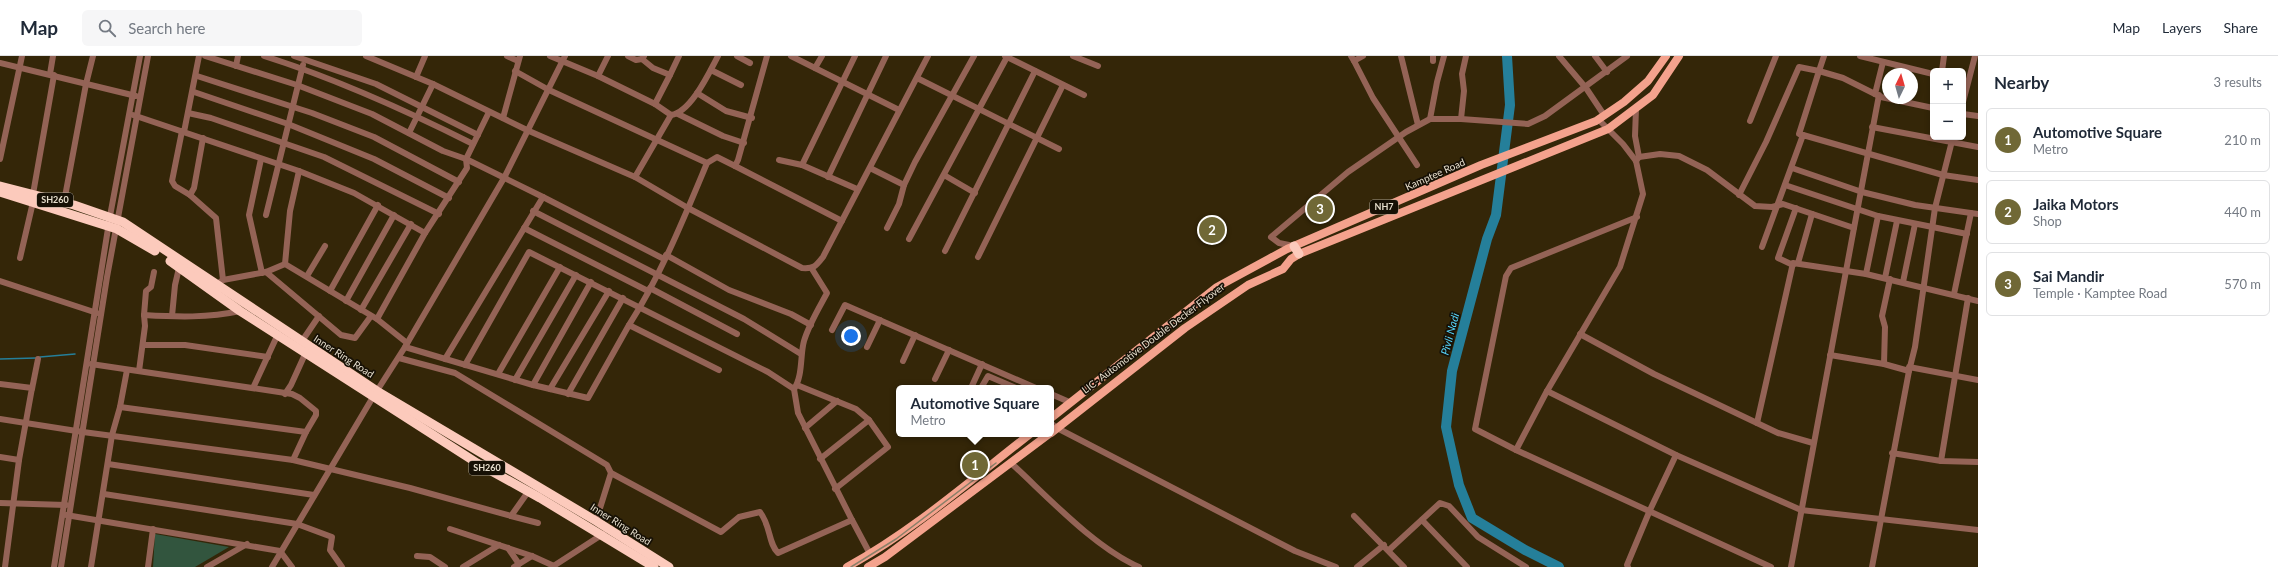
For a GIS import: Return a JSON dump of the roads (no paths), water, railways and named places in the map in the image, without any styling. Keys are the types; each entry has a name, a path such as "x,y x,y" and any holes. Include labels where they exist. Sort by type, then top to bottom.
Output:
{"highway":[{"name":"Inner Ring Road","path":"0,186 113,223 240,311 306,352 375,394 596,521 605,532 654,567"},
{"name":"Inner Ring Road","path":"0,192 64,202 113,223 220,282 305,336 375,394 477,463 528,492 669,567"}],"main road":[{"path":"1601,117 1624,102 1648,81 1666,56"},
{"path":"1054,412 1173,315 1215,284 1275,250 1293,252 1528,162 1608,129 1653,95 1679,56"},
{"name":"Kamptee Road","path":"1293,252 1481,165 1601,117"},
{"name":"LIC- Automotive Double Decker Flyover","path":"1054,416 1218,287 1293,252"},
{"name":"LIC- Automotive Double Decker Flyover","path":"1054,427 1225,295 1293,252"},
{"path":"842,567 869,552 908,525 1022,437"},
{"path":"847,567 875,551 921,519 1026,437"},
{"path":"864,567 891,550 1038,437"},
{"name":"LIC- Automotive Double Decker Flyover","path":"868,567 885,557 1042,437"}],"street":[{"path":"0,159 1,147 22,56"},
{"path":"20,258 33,198 52,74 53,56"},
{"path":"64,202 86,84 94,56"},
{"path":"91,364 94,311 113,223 132,115 133,95 140,56"},
{"path":"132,115 140,97 148,56"},
{"path":"199,56 194,92 183,131 172,181 175,186 190,195 216,218 220,282 264,272 285,264 374,318 406,345 445,359 568,394 588,398 629,325 641,307 688,208 707,163 717,157 842,221"},
{"path":"205,56 297,85 372,114 443,150 466,159 665,257 729,290 791,314 811,325"},
{"path":"236,66 238,56"},
{"path":"264,56 302,68 384,100 474,144"},
{"path":"294,56 305,58 376,84 478,135"},
{"path":"366,56 433,84 529,131 635,177 688,208 802,268 812,269"},
{"path":"416,77 425,56"},
{"path":"503,118 519,59 507,56"},
{"path":"550,56 598,76 675,114 744,144"},
{"path":"272,567 280,551 375,394 399,358 504,178 529,131 565,56"},
{"path":"598,76 608,56"},
{"path":"628,56 636,60 643,57 653,68 670,75"},
{"path":"655,104 679,56"},
{"path":"635,177 655,140 675,114 697,93 718,56"},
{"path":"737,56 750,63"},
{"path":"735,166 752,118 767,56"},
{"path":"791,56 843,81 867,96 899,110"},
{"path":"815,68 822,56"},
{"path":"802,165 855,56"},
{"path":"828,177 886,56"},
{"path":"812,269 820,261 842,221 857,189 870,168 928,56"},
{"path":"887,228 899,204 904,185 954,96 974,56"},
{"path":"1073,56 1098,66"},
{"path":"1363,56 1353,59 1373,98 1397,138 1417,165"},
{"path":"1401,56 1418,125"},
{"path":"1430,119 1436,82 1444,56"},
{"path":"1461,119 1464,91 1462,74 1466,56"},
{"path":"1559,56 1586,88 1608,129 1638,159"},
{"path":"1595,56 1606,72"},
{"path":"1750,121 1776,56"},
{"path":"1824,56 1799,134 1866,155 1943,175 1978,180"},
{"path":"1860,56 1930,73"},
{"path":"1942,68 1944,56"},
{"path":"1966,82 1975,56"},
{"path":"909,239 1006,57 1084,94"},
{"path":"1293,252 1271,237 1348,172 1418,125 1430,119 1461,119 1528,124 1545,116 1586,88 1623,57"},
{"path":"266,215 277,164 305,58"},
{"path":"1791,567 1813,443 1862,192 1866,155 1883,62"},
{"path":"0,63 52,74 140,97"},
{"path":"1739,195 1766,142 1800,67 1843,78 1877,94 1930,107"},
{"path":"711,70 741,85"},
{"path":"515,71 549,90 707,163"},
{"path":"945,251 1010,125 1035,71"},
{"path":"197,76 292,106 374,137 459,182"},
{"path":"917,78 978,107 1010,125 1059,149"},
{"path":"409,133 433,84"},
{"path":"978,257 1063,85"},
{"path":"194,92 288,124 374,158 449,198"},
{"path":"697,93 726,111 752,118"},
{"path":"1516,450 1547,391 1620,268 1643,194 1635,136 1636,109"},
{"path":"261,159 249,215 264,272 341,335 355,338 374,318 425,233 459,182 467,168 466,159 489,112"},
{"path":"188,113 211,118 324,157 439,214"},
{"path":"1966,114 1978,116"},
{"path":"132,115 299,171 354,193 378,205 425,233"},
{"path":"1872,127 1930,136"},
{"path":"1762,247 1803,135"},
{"path":"190,195 194,188 203,138"},
{"path":"1872,567 1892,453 1915,347 1935,208 1943,175 1952,140 1978,147"},
{"path":"1638,159 1660,154 1679,156 1707,170 1755,206 1772,207 1779,203 1854,228"},
{"path":"779,160 802,165 857,189"},
{"path":"870,168 904,185"},
{"path":"1792,168 1862,192 1935,208 1975,214 1967,234 1954,294"},
{"path":"285,264 290,211 299,171"},
{"path":"944,174 975,193"},
{"path":"1785,185 1858,211 1932,228 1967,234"},
{"path":"445,359 533,211 543,197"},
{"path":"330,290 378,205"},
{"path":"1796,208 1778,258 1795,264 1866,274 1978,301"},
{"path":"533,211 744,319 801,354"},
{"path":"1757,423 1795,264 1812,214"},
{"path":"346,301 394,215"},
{"path":"1866,274 1878,216"},
{"path":"1637,217 1511,268 1506,276 1475,428 1516,450 1650,510 1771,567"},
{"path":"1884,364 1885,327 1882,316 1898,220"},
{"path":"54,567 66,515 70,506 91,364 102,315 113,223"},
{"path":"361,310 411,224"},
{"path":"1903,282 1915,224"},
{"path":"524,228 737,334"},
{"path":"307,276 325,246"},
{"path":"466,365 530,252 796,387 856,409 869,420 888,447 835,489"},
{"path":"498,374 560,267"},
{"path":"172,316 175,285 179,268"},
{"path":"812,269 827,293 807,330 801,354 796,387 798,413 835,489 869,552"},
{"path":"139,371 143,345 146,291 151,287 154,272"},
{"path":"515,380 576,275"},
{"path":"0,281 94,311 102,315"},
{"path":"533,385 591,282"},
{"path":"550,389 609,291"},
{"path":"568,394 623,298"},
{"path":"1941,461 1968,298"},
{"path":"832,330 845,305 1029,385"},
{"path":"144,315 223,315 240,311"},
{"path":"305,336 319,316"},
{"path":"867,347 880,320"},
{"path":"629,325 719,370"},
{"path":"253,388 278,334"},
{"path":"1580,334 1654,374 1778,434 1813,443"},
{"path":"903,361 915,335"},
{"path":"143,345 185,345 268,357"},
{"path":"935,379 949,350"},
{"path":"285,394 292,385 306,352"},
{"path":"1830,355 1978,380"},
{"path":"399,358 454,373 607,465 610,472 721,532 739,517 760,512 767,521 772,547 778,553 852,520"},
{"path":"5,567 19,460 38,359"},
{"path":"91,364 253,388 300,398 316,412 316,415 293,460"},
{"path":"972,385 982,364"},
{"path":"91,567 104,494 112,435 120,407 127,370"},
{"path":"983,385 988,376 1009,385"},
{"path":"0,384 32,389"},
{"path":"1547,391 1676,455 1801,510 1978,530"},
{"path":"1054,395 1067,401"},
{"path":"805,428 836,401"},
{"path":"120,407 306,432"},
{"path":"0,419 26,422 80,432 293,460 331,468 538,523"},
{"path":"820,459 869,420"},
{"path":"1054,430 1295,551 1336,567"},
{"path":"61,567 66,515 63,504 80,432"},
{"path":"1892,453 1941,461 1978,462"},
{"path":"1628,567 1627,565 1650,510 1676,455"},
{"path":"0,457 19,460"},
{"path":"108,464 314,495"},
{"path":"1012,464 1062,511 1119,558 1139,567"},
{"path":"596,521 610,472"},
{"path":"511,516 528,492"},
{"path":"104,494 297,524 332,537 330,550 342,567"},
{"path":"0,503 63,504 70,506"},
{"path":"1389,550 1440,503 1448,506 1478,537 1523,566"},
{"path":"66,515 153,528 280,551 292,567"},
{"path":"1354,516 1404,567"},
{"path":"1422,520 1467,567"},
{"path":"148,567 153,528"},
{"path":"450,529 532,556 553,566 605,532"},
{"path":"207,567 247,544"},
{"path":"463,567 498,545"},
{"path":"1357,567 1384,545"},
{"path":"508,548 517,566 532,556"},
{"path":"416,556 430,557 442,567"}],"waterway":[{"name":"Pivli Nadi","path":"1507,56 1510,105 1496,215 1487,239 1452,371 1446,427 1459,485 1472,518 1525,550 1559,567"},
{"path":"40,357 75,354"},
{"path":"0,359 36,358"}],"railway":[{"path":"851,567 896,539 996,463"}],"place":[{"name":"Sai Mandir","path":"1320,209"},
{"name":"Jaika Motors","path":"1212,230"},
{"name":"Automotive Square","path":"975,465"}]}
